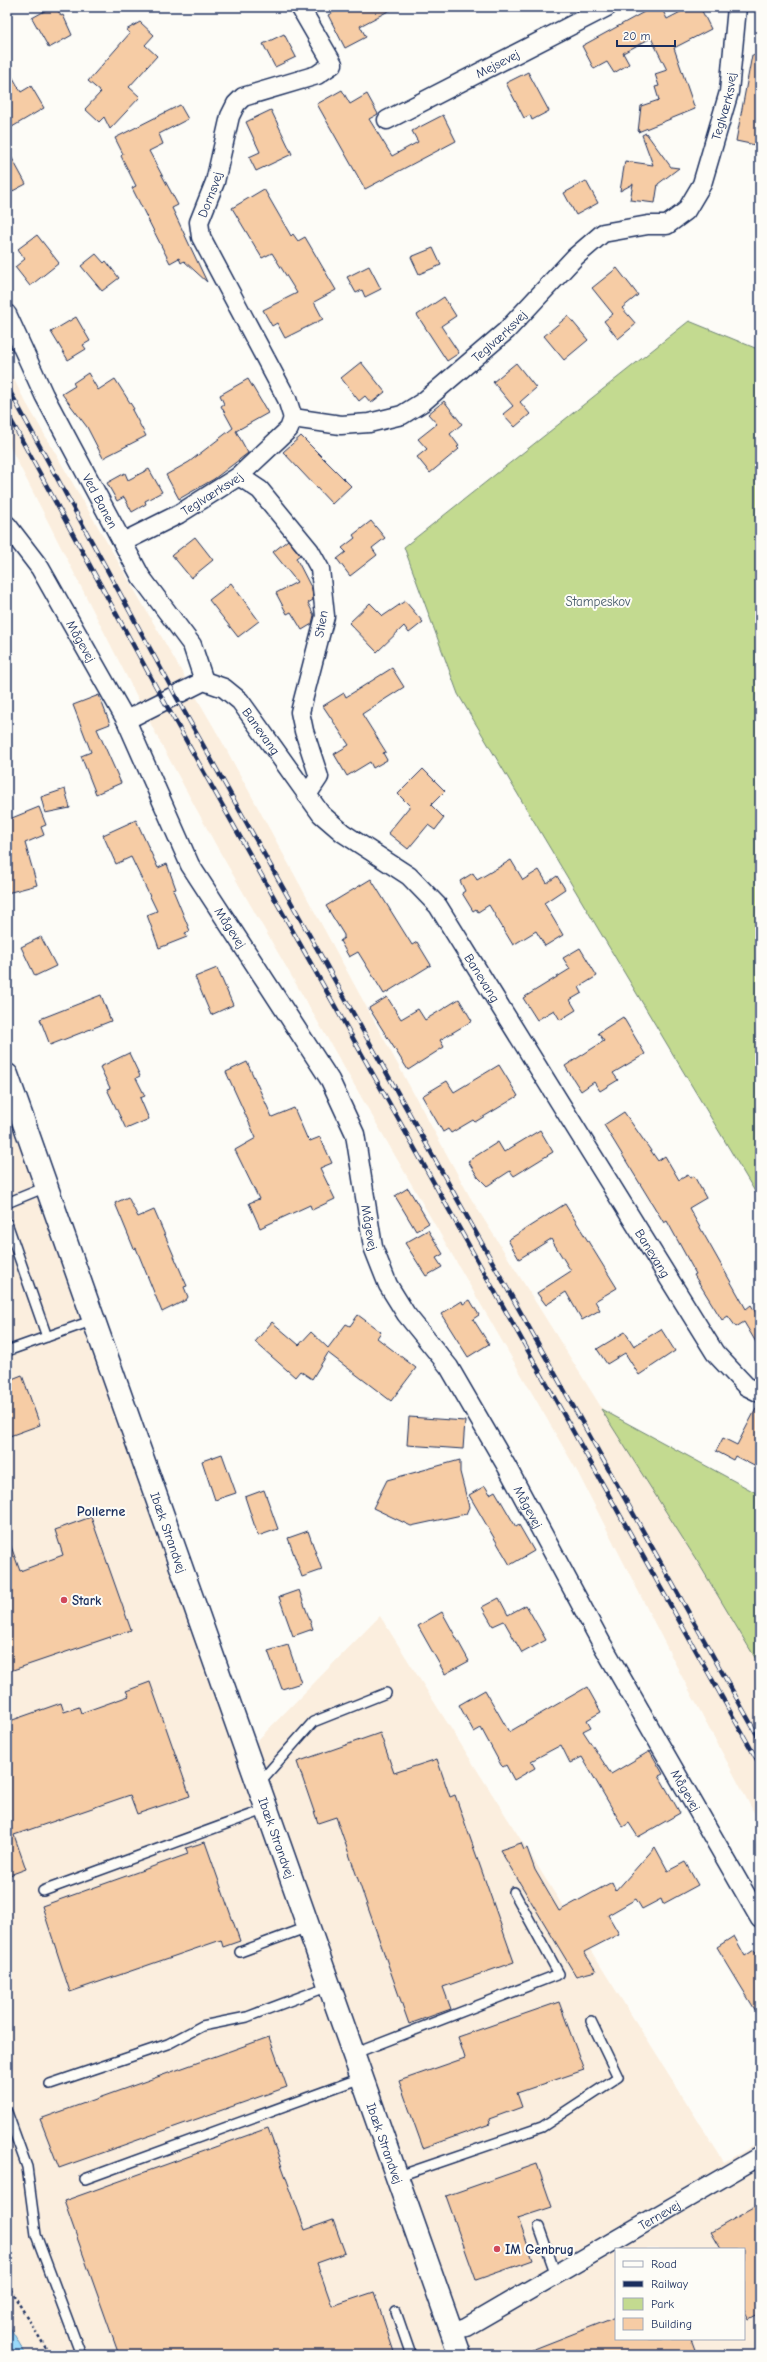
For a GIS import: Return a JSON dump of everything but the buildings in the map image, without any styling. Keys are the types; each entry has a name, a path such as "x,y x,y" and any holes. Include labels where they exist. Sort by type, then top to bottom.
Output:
{"street":[{"name":"Dornsvej","path":"293,418 287,399 201,237 199,222 215,182 230,116 236,104 243,97 316,75 333,64 300,7"},
{"name":"Mejsevej","path":"387,120 606,7"},
{"name":"Teglværksvej","path":"123,542 179,514 239,476 288,429 293,418 341,425 369,423 402,415 423,402 506,331 574,257 603,233 648,225 667,225 686,211 702,184 729,92 737,7"},
{"name":"Ved Banen","path":"7,314 44,395 141,577 192,645 204,681"},
{"name":"Stien","path":"239,476 260,490 310,551 320,569 326,616 300,712 304,731 319,777 306,795"},
{"name":"Mågevej","path":"7,525 40,568 126,720 190,865 330,1080 355,1134 373,1247 388,1285 406,1314 449,1367 507,1467 602,1644 760,1919"},
{"name":"Banevang","path":"204,681 224,688 240,701 320,814 343,833 408,876 438,906 715,1353 746,1386 760,1393"},
{"path":"126,720 204,681"},
{"name":"Ibæk Strandvej","path":"7,1075 95,1320 328,1986 453,2331 460,2355"},
{"name":"Ternevej","path":"453,2331 466,2327 760,2156"}],"lane":[{"path":"7,1203 46,1187"},
{"path":"7,1223 47,1336"},
{"path":"7,1351 95,1320"},
{"path":"258,1784 313,1722 386,1693"},
{"path":"43,1891 267,1809"},
{"path":"353,2054 559,1974 514,1892"},
{"path":"240,1952 308,1927"},
{"path":"50,2084 168,2044 202,2026 246,2016 328,1986"},
{"path":"396,2177 542,2127 618,2078 591,2021"},
{"path":"85,2179 361,2078"},
{"path":"7,2112 27,2166 36,2235 82,2355"},
{"path":"539,2228 556,2275"},
{"path":"396,2312 411,2355"}],"path":[{"path":"7,2284 50,2355"}],"shaded area":[{"path":"7,363 20,392 220,738 470,1197 699,1564 760,1666 760,1824 680,1673 577,1471 217,847 160,742 7,441"},
{"path":"7,1057 243,1755 380,1616 724,2162 760,2142 760,2355 7,2355"}],"green space":[{"name":"Stampeskov","path":"689,321 760,350 760,1200 458,694 404,547"},
{"path":"601,1409 760,1495 760,1666 699,1564"}],"water":[{"path":"7,2322 26,2355 7,2355"}],"railway":[{"path":"7,386 184,711 760,1740"},
{"path":"7,413 155,685 760,1765"}],"place":[{"name":"Stark","path":"64,1600"},
{"name":"IM Genbrug","path":"497,2249"}],"district":[{"name":"Pollerne","path":"101,1511"}]}
